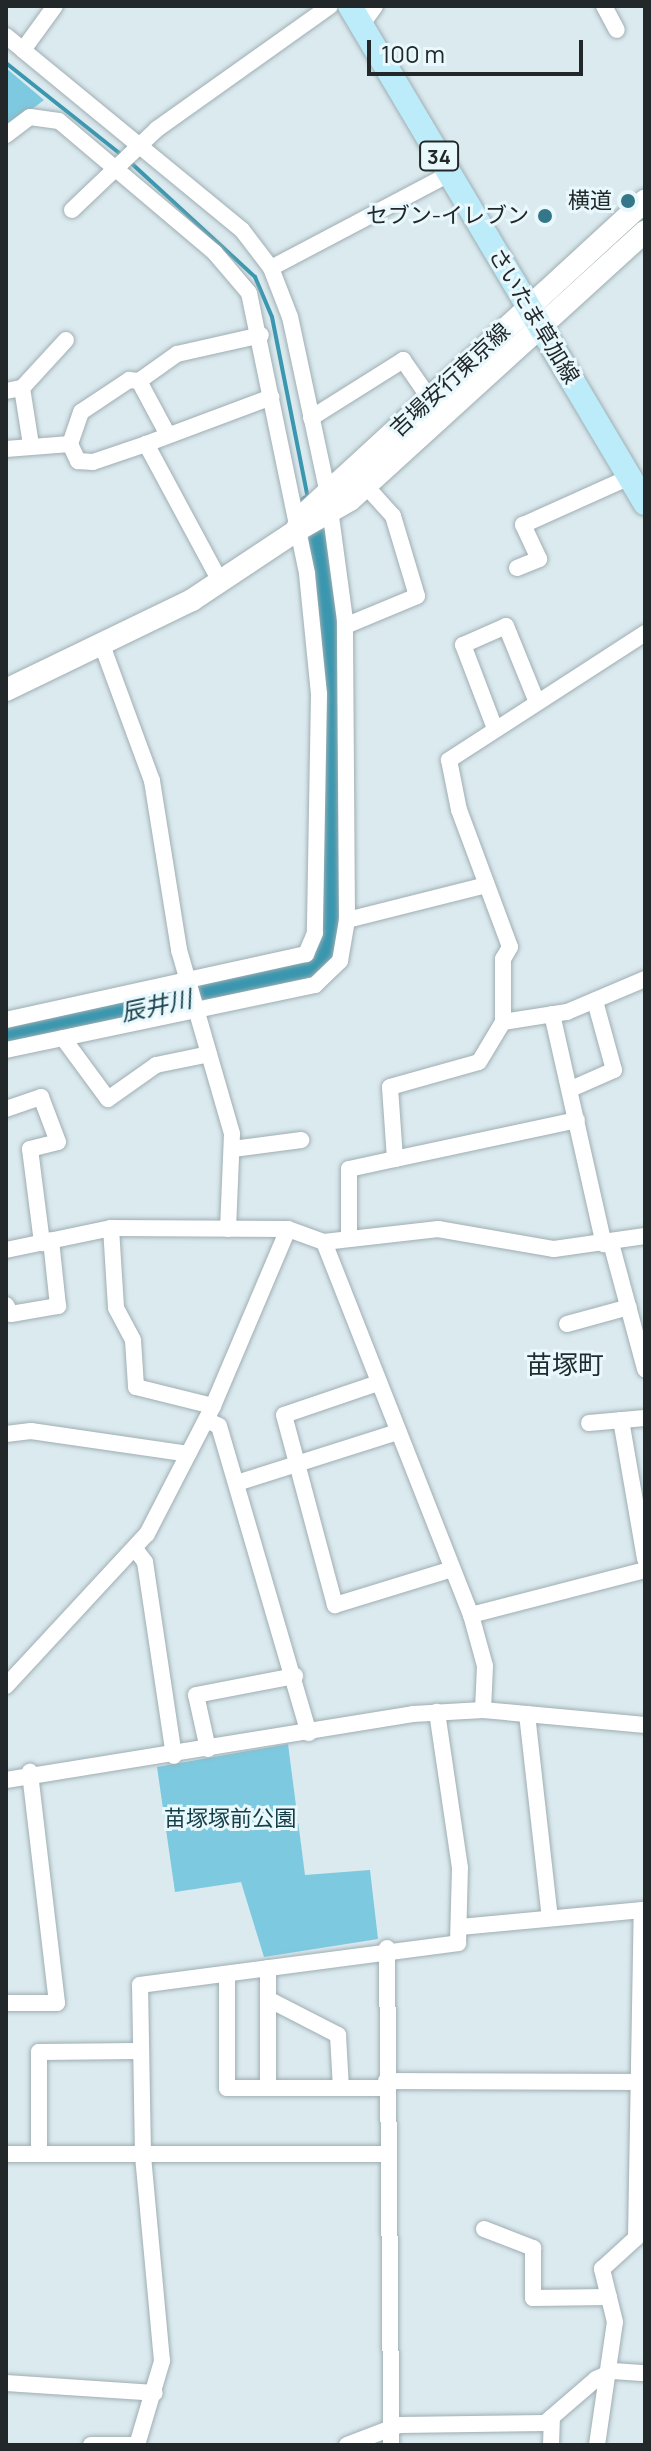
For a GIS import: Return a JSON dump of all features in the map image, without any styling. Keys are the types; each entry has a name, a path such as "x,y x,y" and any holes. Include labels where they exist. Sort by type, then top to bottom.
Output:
{"main road":[{"name":"さいたま草加線","path":"363,12 449,174 645,503"},
{"name":"吉場安行東京線","path":"315,515 430,399 645,201"},
{"name":"吉場安行東京線","path":"6,690 102,645 221,583 315,515 366,486 645,232"}],"street":[{"path":"23,50 55,6"},
{"path":"72,210 121,168 140,146 330,6"},
{"path":"604,6 617,30"},
{"path":"6,36 242,230 271,268 311,418 319,694 313,944 296,961 6,1020"},
{"path":"6,135 30,117 51,117 121,168 243,284 261,335 272,397 315,515 345,626 347,920 340,961 315,985 6,1050"},
{"path":"271,268 449,174"},
{"path":"261,335 177,354 139,381 95,399 75,421 70,444 78,461 93,462 272,397"},
{"path":"31,445 11,387 66,340"},
{"path":"311,418 403,360 430,399"},
{"path":"139,381 168,435"},
{"path":"6,449 70,444"},
{"path":"146,444 221,583"},
{"path":"517,568 539,559 523,525 630,477"},
{"path":"345,626 417,596 393,516 366,486"},
{"path":"494,726 463,645 506,626 536,700"},
{"path":"395,1159 390,1087 479,1062 503,1022 503,959 510,947 486,885 449,760 494,726 645,633"},
{"path":"102,645 152,781 190,983 233,1149 228,1229"},
{"path":"347,920 486,885"},
{"path":"503,1022 552,1014 595,1001 645,979"},
{"path":"571,1089 614,1070 595,1001"},
{"path":"552,1014 608,1243 645,1369"},
{"path":"63,1038 108,1099 156,1065 209,1054"},
{"path":"6,1109 41,1097 58,1142 30,1149 58,1306 11,1314 6,1305"},
{"path":"349,1239 349,1169 577,1120"},
{"path":"233,1149 301,1140"},
{"path":"111,1228 116,1308 133,1340 136,1387 210,1413 219,1426 295,1676 309,1733"},
{"path":"6,1250 111,1228 288,1229 324,1242 438,1229 554,1249 645,1236"},
{"path":"6,1686 136,1550 210,1413 288,1229"},
{"path":"324,1242 471,1615 485,1666 483,1710"},
{"path":"567,1324 629,1307"},
{"path":"378,1383 284,1415 335,1605 452,1569"},
{"path":"589,1423 645,1418"},
{"path":"621,1420 645,1559"},
{"path":"6,1434 31,1431 188,1454"},
{"path":"237,1483 398,1432"},
{"path":"136,1550 145,1562 174,1756"},
{"path":"471,1615 645,1570"},
{"path":"208,1749 196,1695 295,1676"},
{"path":"6,1780 30,1772 91,1771 437,1712 483,1710 645,1725"},
{"path":"91,2445 137,2445 138,2425 155,2393 161,2307 143,2155 140,1985 227,1975 387,1948 458,1943 460,1927 450,1764 437,1712"},
{"path":"527,1714 550,1918"},
{"path":"6,2003 57,2003 30,1772"},
{"path":"460,1927 643,1910 636,2082 636,2238 602,2269 609,2297 613,2371 597,2445"},
{"path":"387,1948 391,2445"},
{"path":"268,1968 268,2088"},
{"path":"227,1975 227,2088 636,2082"},
{"path":"268,1999 338,2035 341,2088"},
{"path":"39,2154 39,2052 139,2051"},
{"path":"6,2154 387,2154"},
{"path":"484,2229 533,2248 533,2298 609,2297"},
{"path":"347,2445 391,2428 545,2423 613,2371 645,2373"},
{"path":"6,2383 155,2393"},
{"path":"551,2445 552,2417"}],"green space":[{"path":"6,68 44,100 6,129"},
{"name":"苗塚塚前公園","path":"288,1744 305,1875 370,1870 378,1939 264,1957 241,1882 175,1892 157,1767"}],"waterway":[{"path":"6,63 123,156"},
{"path":"130,162 255,277 272,317 308,498"},
{"name":"辰井川","path":"6,1036 305,974 325,960 333,698 310,507"}],"place":[{"name":"横道","path":"628,201"},
{"name":"セブン-イレブン","path":"545,216"}],"district":[{"name":"苗塚町","path":"565,1365"}]}
